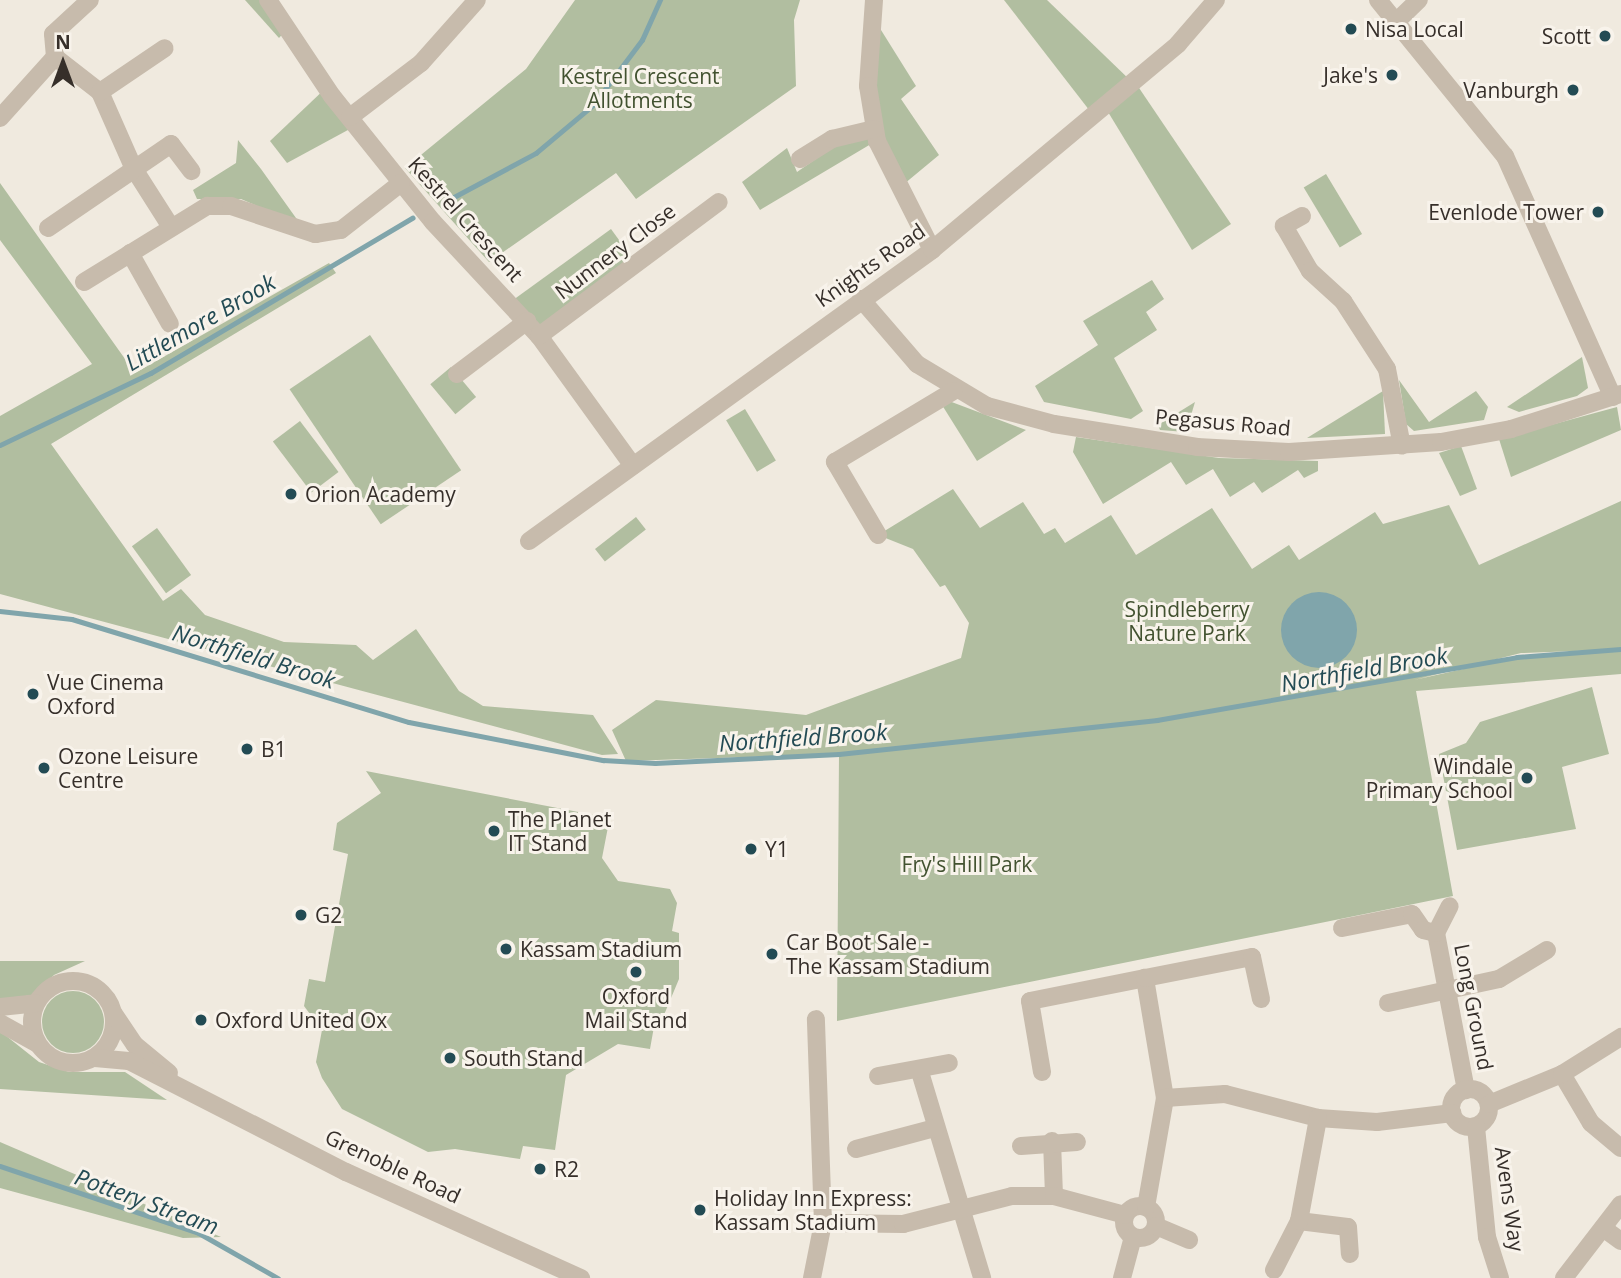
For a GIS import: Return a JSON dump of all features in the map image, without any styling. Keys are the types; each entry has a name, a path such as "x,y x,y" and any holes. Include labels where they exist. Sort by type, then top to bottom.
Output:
{"street":[{"path":"0,118 55,57 53,34 90,0"},
{"name":"Kestrel Crescent","path":"268,0 350,117 401,183 527,321 633,466"},
{"path":"350,117 421,63 477,0"},
{"path":"874,0 868,86 874,129 897,190 932,250"},
{"name":"Knights Road","path":"529,541 932,250 1178,44 1216,0"},
{"path":"1378,0 1398,20 1505,156 1617,396"},
{"path":"1398,20 1419,0"},
{"path":"100,92 165,48"},
{"path":"55,57 100,92 134,169 169,224"},
{"path":"800,159 832,139 874,129"},
{"path":"48,228 171,144 191,171"},
{"path":"84,282 169,224 207,206 231,206 315,234 341,230 401,183"},
{"name":"Nunnery Close","path":"539,336 719,202"},
{"path":"1302,216 1284,226 1310,271 1343,301 1387,369 1402,446"},
{"path":"130,253 170,324"},
{"name":"Pegasus Road","path":"861,299 891,341 953,391 1054,424 1175,444 1289,452 1402,446 1511,429 1617,396"},
{"path":"457,374 527,321"},
{"path":"878,535 835,462 953,391"},
{"path":"1342,928 1412,914 1423,930 1436,933 1450,906"},
{"name":"Long Ground","path":"1436,933 1466,1090"},
{"path":"1388,1003 1446,987 1499,979 1547,950"},
{"path":"1042,1072 1030,1001 1252,957 1261,999"},
{"path":"1145,978 1165,1098 1146,1207 1156,1226 1189,1240"},
{"path":"0,1023 69,1062 95,1058 110,1041 114,1014 106,994 80,982 55,985 36,1003 32,1027 38,1044"},
{"path":"0,1007 36,1003"},
{"name":"Grenoble Road","path":"114,1014 135,1045 189,1090"},
{"path":"812,1278 823,1223 816,1020"},
{"name":"Long Ground","path":"1489,1104 1562,1074 1621,1037"},
{"name":"Grenoble Road","path":"95,1058 129,1061 346,1172 581,1278"},
{"path":"878,1076 920,1072 949,1063"},
{"path":"920,1072 982,1278"},
{"path":"1562,1074 1591,1123 1621,1148"},
{"path":"1466,1090 1479,1091 1489,1104 1488,1117 1476,1127 1463,1126 1452,1113 1454,1100 1466,1090"},
{"path":"1165,1098 1225,1094 1318,1118 1377,1122 1452,1113"},
{"path":"1274,1270 1299,1221 1318,1118"},
{"name":"Avens Way","path":"1476,1127 1488,1237 1500,1278"},
{"path":"856,1149 935,1128"},
{"path":"1052,1141 1055,1196"},
{"path":"1021,1146 1052,1141 1077,1142"},
{"path":"823,1223 903,1224 1012,1196 1055,1196 1125,1215 1146,1207"},
{"path":"1567,1277 1621,1204"},
{"path":"1122,1278 1133,1237 1125,1215"},
{"path":"1299,1221 1348,1227 1350,1254"},
{"path":"1133,1237 1145,1238 1156,1226"},
{"path":"1602,1228 1621,1241"}],"green space":[{"path":"245,0 267,0 287,29 279,38"},
{"name":"Kestrel Crescent Allotments","path":"575,0 800,0 794,20 796,86 636,199 616,173 489,262 405,168 526,69"},
{"path":"1004,0 1047,0 1132,82 1093,115"},
{"path":"871,14 916,86 901,99 939,155 898,189 877,141"},
{"path":"1135,82 1231,224 1192,250 1105,107"},
{"path":"329,85 359,124 287,163 270,141"},
{"path":"872,120 876,141 760,210 742,182 787,148 797,172"},
{"path":"238,140 301,225 241,199 197,199 193,190 236,163"},
{"path":"1326,174 1362,234 1340,247 1304,187"},
{"path":"0,183 135,373 329,263 336,273 51,444 163,601 181,589 205,615 284,642 356,645 373,660 416,629 459,691 483,706 593,715 618,754 602,755 0,594 0,416 92,364 0,240"},
{"path":"611,229 634,261 536,332 513,300"},
{"path":"1152,280 1164,299 1146,312 1157,330 1114,358 1143,411 1131,419 1044,402 1035,386 1098,345 1083,321"},
{"path":"370,335 461,470 381,524 290,389"},
{"path":"1582,357 1588,388 1577,396 1519,412 1507,407"},
{"path":"451,367 476,397 455,414 430,384"},
{"path":"1399,380 1429,422 1476,391 1488,407 1484,420 1414,431 1406,424"},
{"path":"1383,391 1385,434 1307,438"},
{"path":"949,401 1026,430 977,461 942,405"},
{"path":"1195,402 1186,432 1160,430 1158,425"},
{"path":"1617,407 1621,430 1511,477 1499,439"},
{"path":"745,409 776,460 757,472 726,420"},
{"path":"300,421 339,472 311,493 273,441"},
{"path":"1076,437 1219,458 1318,461 1318,471 1304,478 1298,470 1262,493 1254,482 1230,497 1213,469 1186,485 1171,462 1103,504 1073,452"},
{"path":"1461,446 1477,489 1460,496 1439,453"},
{"path":"953,489 980,528 1023,502 1044,534 1055,528 1065,543 1111,515 1136,555 1212,508 1252,569 1289,545 1299,560 1375,512 1383,524 1449,505 1479,565 1621,501 1621,674 1416,691 1453,896 837,1021 839,754 626,761 612,730 656,700 806,715 961,658 969,623 945,585 940,587 913,549 878,535","holes":["1600,650 1517,657 1414,680 1521,653"]},
{"path":"636,517 646,530 605,562 595,549"},
{"path":"157,528 191,575 166,593 132,546"},
{"path":"1592,687 1609,754 1562,767 1576,829 1457,850 1439,754 1466,743 1480,722"},
{"name":"Kassam Stadium","path":"366,771 594,815 608,827 602,858 618,881 670,889 677,903 672,931 679,933 679,979 661,1022 655,1021 650,1049 618,1044 566,1075 555,1150 523,1146 520,1159 455,1149 428,1152 342,1109 322,1078 316,1062 322,1030 304,1006 309,979 325,982 348,854 333,850 337,823 381,793"},
{"path":"0,961 85,961 54,975 34,995 0,999"},
{"path":"73,991 95,1000 104,1022 95,1044 73,1053 51,1044 42,1022 51,1000"},
{"path":"0,1031 39,1062 69,1072 125,1072 167,1100 0,1089"},
{"path":"0,1142 221,1237 183,1238 0,1188"}],"water":[{"path":"1319,592 1333,595 1346,603 1354,616 1357,630 1354,644 1346,657 1333,665 1319,668 1305,665 1292,657 1284,644 1281,630 1284,616 1292,603 1305,595"}],"waterway":[{"name":"Littlemore Brook","path":"452,198 536,153 593,105 642,40 660,0"},
{"name":"Littlemore Brook","path":"0,445 151,373 412,218"},
{"name":"Northfield Brook","path":"0,611 72,619 409,722 603,760 655,763 839,754 1157,720 1517,657 1621,649"},
{"name":"Pottery Stream","path":"0,1166 199,1233 278,1278"}],"place":[{"name":"Nisa Local","path":"1351,29"},
{"name":"Scott","path":"1605,36"},
{"name":"Jake's","path":"1392,75"},
{"name":"Vanburgh","path":"1573,90"},
{"name":"Evenlode Tower","path":"1598,212"},
{"name":"Orion Academy","path":"291,494"},
{"name":"Vue Cinema Oxford","path":"33,694"},
{"name":"B1","path":"247,749"},
{"name":"Ozone Leisure Centre","path":"44,768"},
{"name":"Windale Primary School","path":"1527,778"},
{"name":"The Planet IT Stand","path":"494,831"},
{"name":"Y1","path":"751,849"},
{"name":"G2","path":"301,915"},
{"name":"Kassam Stadium","path":"506,949"},
{"name":"Car Boot Sale - The Kassam Stadium","path":"772,954"},
{"name":"Oxford Mail Stand","path":"636,972"},
{"name":"Oxford United Ox","path":"201,1020"},
{"name":"South Stand","path":"450,1058"},
{"name":"R2","path":"540,1169"},
{"name":"Holiday Inn Express: Kassam Stadium","path":"700,1210"}],"park label":[{"name":"Spindleberry Nature Park","path":"1187,621"},
{"name":"Fry's Hill Park","path":"967,864"}]}
